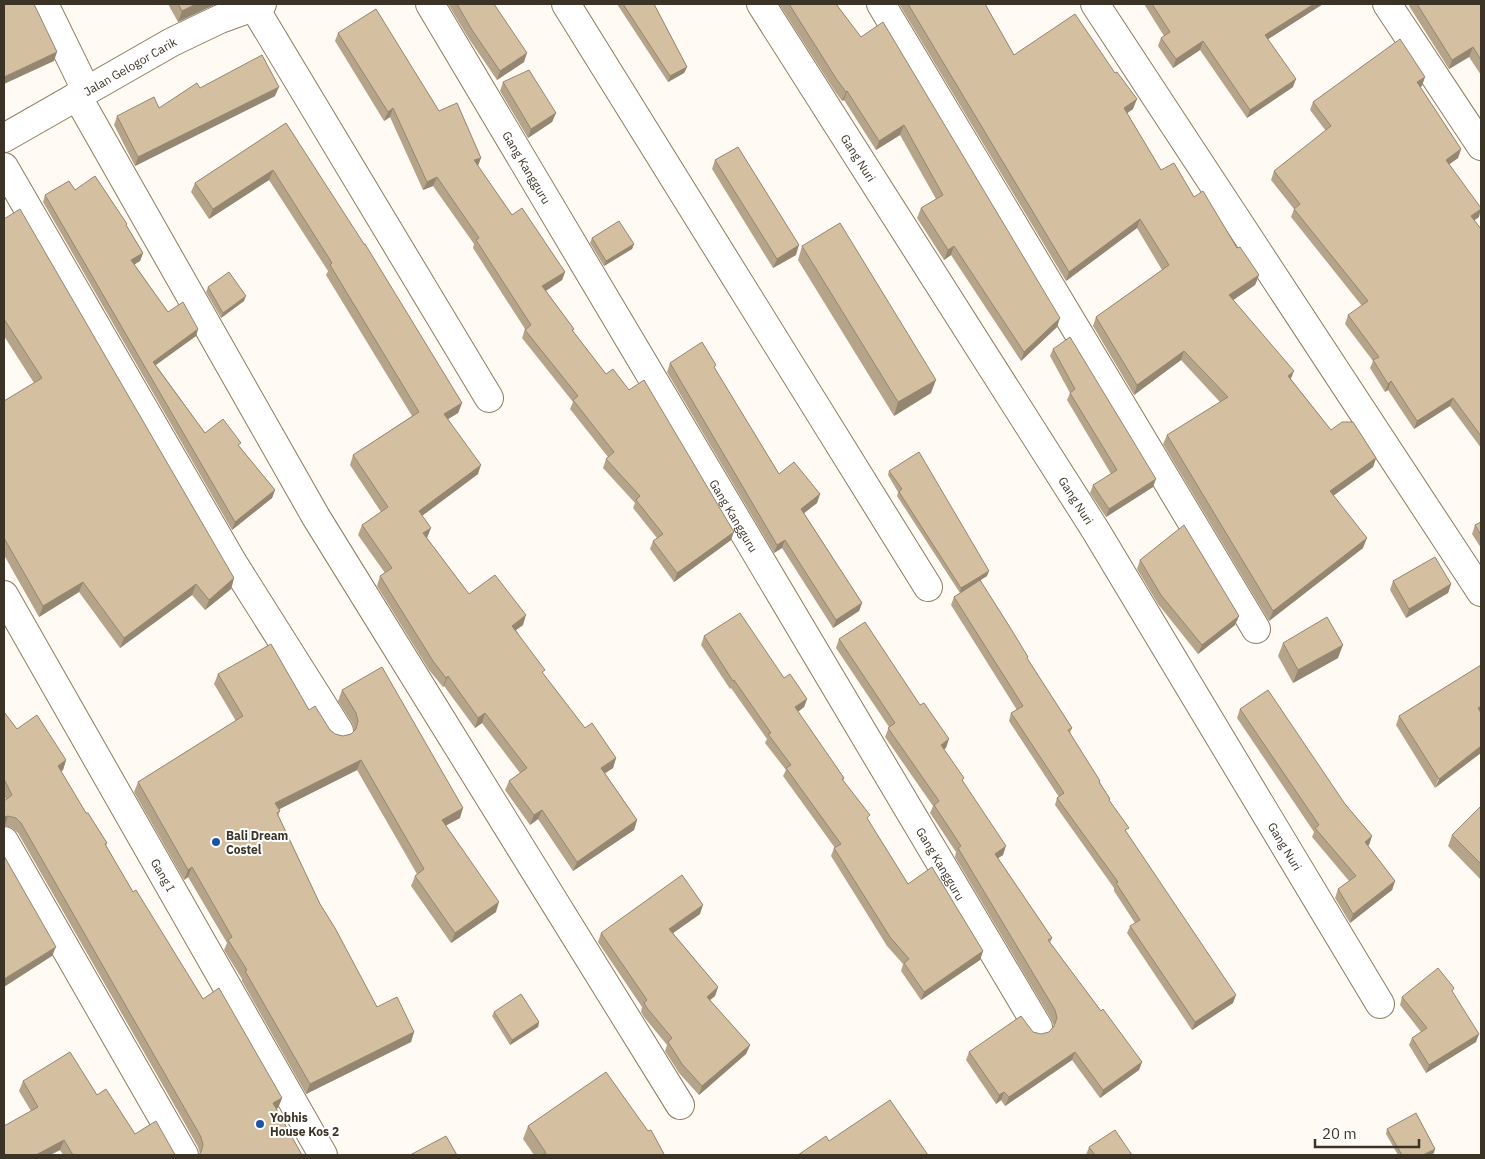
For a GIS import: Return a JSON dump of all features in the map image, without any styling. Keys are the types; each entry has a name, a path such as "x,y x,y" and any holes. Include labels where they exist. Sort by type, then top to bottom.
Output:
{"street":[{"path":"44,4 81,93 316,517 680,1106"},
{"name":"Gang Kangguru","path":"430,4 1038,1027"},
{"path":"566,4 928,587"},
{"name":"Gang Nuri","path":"762,4 1096,531 1380,1004"},
{"path":"881,4 1256,629"},
{"path":"1095,4 1481,592"},
{"path":"1388,4 1481,146"},
{"path":"258,6 489,398"},
{"name":"Jalan Gelogor Carik","path":"4,138 172,42 220,19 258,6"},
{"path":"4,166 233,563 339,731"},
{"name":"Gang I","path":"4,595 323,1155"},
{"path":"4,841 184,1155"}],"building":[{"path":"4,4 34,4 57,52 4,77"},
{"path":"178,4 196,4 182,11"},
{"path":"457,4 494,4 527,53 500,71"},
{"path":"623,4 654,4 687,67 670,76"},
{"path":"789,4 836,4 861,37 883,22 1060,318 1024,352 954,246 948,250 921,208 943,195 904,125 879,141 847,91 837,80"},
{"path":"908,4 985,4 1014,55 1075,14 1115,73 1117,72 1137,99 1124,108 1161,170 1174,163 1194,197 1203,191 1237,248 1240,247 1259,275 1229,295 1294,371 1288,376 1331,430 1342,422 1353,422 1376,458 1330,491 1367,538 1273,611 1167,435 1228,397 1184,351 1137,385 1096,317 1169,265 1140,219 1069,272"},
{"path":"1152,4 1314,4 1265,35 1296,79 1250,110 1203,41 1176,59 1161,38 1170,32"},
{"path":"1417,4 1481,4 1481,60 1473,47 1452,60"},
{"path":"376,9 439,111 457,103 481,158 474,160 512,215 522,208 565,272 542,286 574,329 572,330 606,374 613,369 629,390 644,380 734,532 677,573 653,541 663,534 636,500 640,496 606,459 614,452 573,400 578,396 525,330 531,325 476,240 479,238 437,177 427,182 393,108 388,112 338,33"},
{"path":"1400,39 1425,77 1417,82 1461,149 1446,160 1481,208 1471,216 1481,229 1481,436 1453,398 1417,421 1391,381 1388,384 1373,360 1379,357 1348,315 1368,301 1294,209 1300,204 1274,171 1331,126 1313,102"},
{"path":"262,55 279,87 138,157 117,116 154,97 159,108 197,83 200,88"},
{"path":"529,70 556,113 531,129 503,82"},
{"path":"286,123 365,244 462,403 444,414 481,465 419,511 431,528 423,533 469,594 495,575 526,615 512,626 545,670 542,672 585,728 592,723 616,758 601,768 637,820 577,862 542,810 534,815 509,781 527,768 485,713 478,718 448,676 446,678 433,661 380,576 392,568 362,525 388,507 353,455 419,412 330,265 332,263 273,170 213,209 195,183"},
{"path":"738,147 799,245 777,259 715,160"},
{"path":"95,176 127,224 143,253 131,260 168,312 183,302 198,329 153,362 205,433 223,419 241,443 238,445 275,490 235,522 45,195 69,181 75,190"},
{"path":"20,209 234,578 209,600 196,584 124,638 83,582 43,606 4,538 4,401 42,378 4,319 4,219"},
{"path":"619,221 634,244 606,261 592,238"},
{"path":"840,223 936,380 898,402 802,246"},
{"path":"229,272 246,296 223,313 208,287"},
{"path":"1070,337 1156,479 1109,509 1093,485 1117,470 1070,393 1075,389 1053,349"},
{"path":"702,342 716,365 714,367 779,474 794,462 820,494 801,509 862,603 836,620 785,540 777,545 670,363"},
{"path":"919,452 989,571 961,588 899,492 902,489 889,471"},
{"path":"1481,522 1481,535 1475,525"},
{"path":"1184,525 1239,616 1202,645 1161,595 1140,560"},
{"path":"1435,557 1451,584 1409,609 1393,581"},
{"path":"980,580 1072,728 1068,730 1100,781 1109,800 1129,828 1125,830 1236,995 1195,1022 1130,926 1140,920 1116,883 1118,882 1057,798 1064,793 1011,713 1023,706 954,597"},
{"path":"740,613 784,678 790,674 807,699 795,707 844,778 842,779 870,815 867,818 908,884 932,867 983,951 924,992 904,963 909,959 890,937 834,848 841,844 786,768 791,765 768,734 771,733 733,681 704,636"},
{"path":"1327,617 1343,645 1298,670 1283,643"},
{"path":"865,622 920,705 924,703 949,739 941,745 1006,846 995,854 1052,938 1048,940 1142,1062 1103,1090 1075,1052 1009,1097 1004,1092 999,1095 969,1052 1021,1016 1033,1032 1041,1034 1049,1032 1057,1018 1055,1010 958,848 961,846 934,805 939,801 888,728 895,723 839,639"},
{"path":"271,644 309,710 315,706 330,730 335,734 343,736 351,734 356,729 358,721 356,713 342,690 382,667 463,808 442,820 499,902 455,933 415,876 424,869 361,760 275,803 280,811 277,813 320,904 335,928 377,1007 397,997 414,1032 310,1084 245,971 247,970 228,940 232,937 192,867 188,870 138,782 243,716 218,674"},
{"path":"1481,665 1481,706 1478,708 1481,713 1481,746 1439,779 1399,716"},
{"path":"1268,690 1345,804 1372,836 1365,842 1395,881 1353,914 1338,889 1356,876 1315,828 1319,825 1240,709"},
{"path":"4,712 17,729 37,715 66,760 58,766 86,813 88,813 107,843 105,844 133,892 136,890 203,999 219,988 282,1098 273,1103 302,1155 199,1155 203,1145 201,1137 21,823 16,818 4,817 4,801 12,795 4,779"},
{"path":"1481,806 1481,864 1452,835"},
{"path":"4,856 56,947 4,979"},
{"path":"682,875 703,905 669,929 718,987 707,997 750,1045 702,1086 682,1064 668,1042 672,1038 647,1008 644,1003 647,1000 601,933"},
{"path":"1438,968 1454,988 1452,991 1479,1034 1429,1065 1412,1038 1427,1028 1402,997"},
{"path":"521,994 539,1022 512,1040 494,1012"},
{"path":"70,1052 97,1095 106,1089 135,1134 156,1121 176,1155 73,1155 64,1140 36,1155 4,1155 4,1126 38,1107 23,1081"},
{"path":"606,1072 648,1131 651,1130 664,1154 541,1155 546,1153 528,1126"},
{"path":"890,1100 928,1155 798,1155 826,1136 829,1141"},
{"path":"1416,1113 1435,1149 1423,1155 1402,1155 1387,1129"},
{"path":"1115,1130 1132,1155 1095,1155 1089,1147"},
{"path":"446,1136 457,1155 410,1155"}],"place":[{"name":"Bali Dream Costel","path":"216,842"},
{"name":"Yobhis House Kos 2","path":"260,1124"}]}
